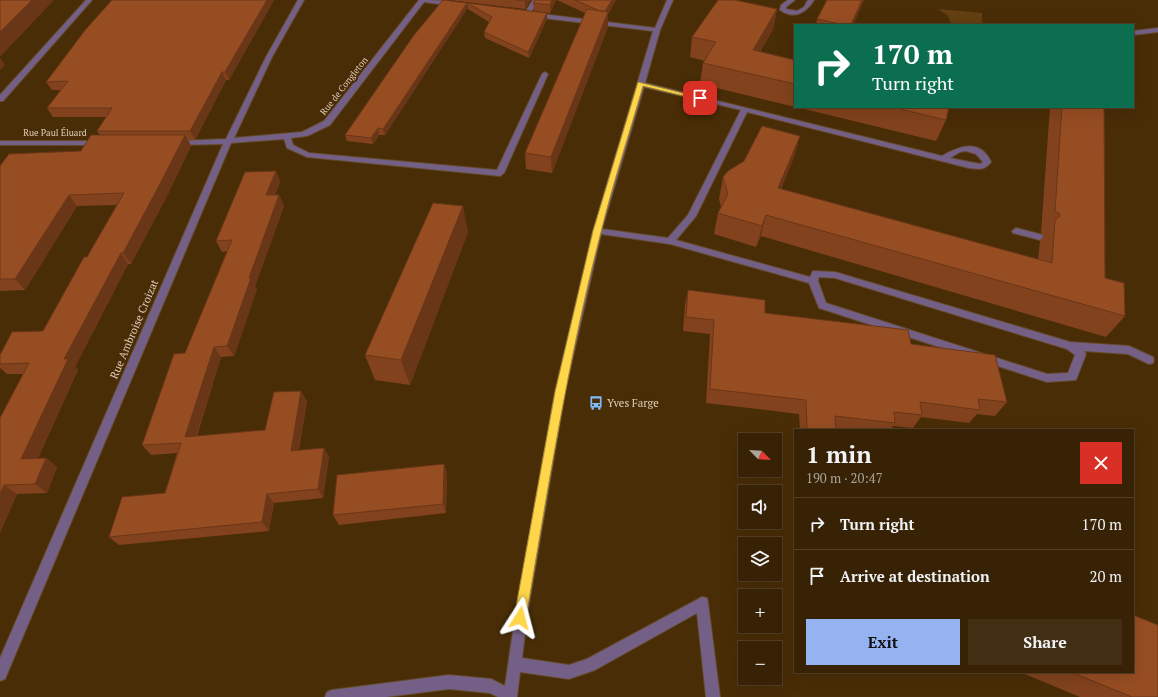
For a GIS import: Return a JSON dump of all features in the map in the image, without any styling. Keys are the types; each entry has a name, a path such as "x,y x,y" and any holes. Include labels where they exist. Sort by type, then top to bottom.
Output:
{"street":[{"path":"0,99 88,0"},
{"name":"Rue Ambroise Croizat","path":"0,674 229,140 269,57 301,0"},
{"path":"422,0 459,5"},
{"name":"Rue de Congleton","path":"229,140 304,134 327,123 422,0"},
{"path":"527,14 536,0"},
{"path":"332,697 449,682 491,686 510,696 522,610 560,392 597,231 657,30 670,0"},
{"path":"792,0 783,6 783,10 789,12 802,12 806,9 811,0"},
{"path":"520,13 657,30"},
{"path":"1134,32 1158,30"},
{"path":"287,136 290,146 306,154 500,173 546,74"},
{"path":"641,84 943,158 982,167 987,162 986,156 979,151 967,149 958,149 943,158"},
{"path":"670,242 692,216 745,109"},
{"path":"168,143 208,143 229,140"},
{"name":"Rue Paul Éluard","path":"0,143 112,143"},
{"path":"597,231 670,242 813,281"},
{"path":"1016,231 1040,237"},
{"path":"1070,346 1081,354 1072,377 1047,378 822,305 813,281 816,273 835,275 1070,346 1129,350 1149,360"},
{"path":"514,664 569,672 590,665 702,603 713,697"}],"shaded area":[{"path":"938,9 982,13 982,23 954,24 951,23 948,16"}],"building":[{"path":"0,0 32,0 0,32"},
{"path":"112,0 267,0 225,72 222,72 190,131 97,131 112,108 47,108 68,81 46,82 86,29"},
{"path":"443,0 467,3 383,129 378,128 371,138 345,135 414,35"},
{"path":"535,0 552,0 550,5 533,3"},
{"path":"575,0 612,0 605,11 600,11"},
{"path":"718,0 735,0 777,9 753,50 794,60 794,84 703,63 716,42 692,37"},
{"path":"827,0 862,0 851,24 840,24 817,19"},
{"path":"467,3 547,13 528,52 484,32 492,17"},
{"path":"587,9 608,12 551,157 525,153"},
{"path":"896,108 949,108 946,120"},
{"path":"1062,108 1104,108 1105,278 1124,283 1125,316 766,215 762,226 718,213 728,194 723,177 728,171 744,161 762,126 800,136 778,188 1052,263 1055,220 1060,216 1059,213 1055,211"},
{"path":"91,135 185,135 123,253 121,253 64,359 68,359 21,459 46,458 35,484 4,485 0,494 0,418 29,363 0,364 0,355 12,332 43,331 84,257 87,257 124,193 69,195 15,279 0,279 0,166 9,154 81,151"},
{"path":"276,171 266,195 279,195 249,278 251,278 227,346 214,347 185,437 265,430 274,392 301,391 291,451 324,448 318,489 267,494 262,522 109,537 122,497 165,493 181,443 142,445 174,354 185,353 232,240 216,241 245,172"},
{"path":"433,203 463,206 401,360 365,355"},
{"path":"688,290 765,300 765,313 908,330 911,344 995,355 1007,402 978,399 980,410 920,402 922,415 894,412 895,423 835,416 836,429 807,429 806,400 710,389 714,320 686,317"},
{"path":"444,464 443,504 333,515 337,475"},
{"path":"1134,615 1158,625 1158,697 1132,697 1073,673 1134,673"}],"place":[{"name":"Yves Farge","path":"596,403"}],"route":[{"path":"520,618 560,392 583,290 597,231 641,84 700,98"}]}
